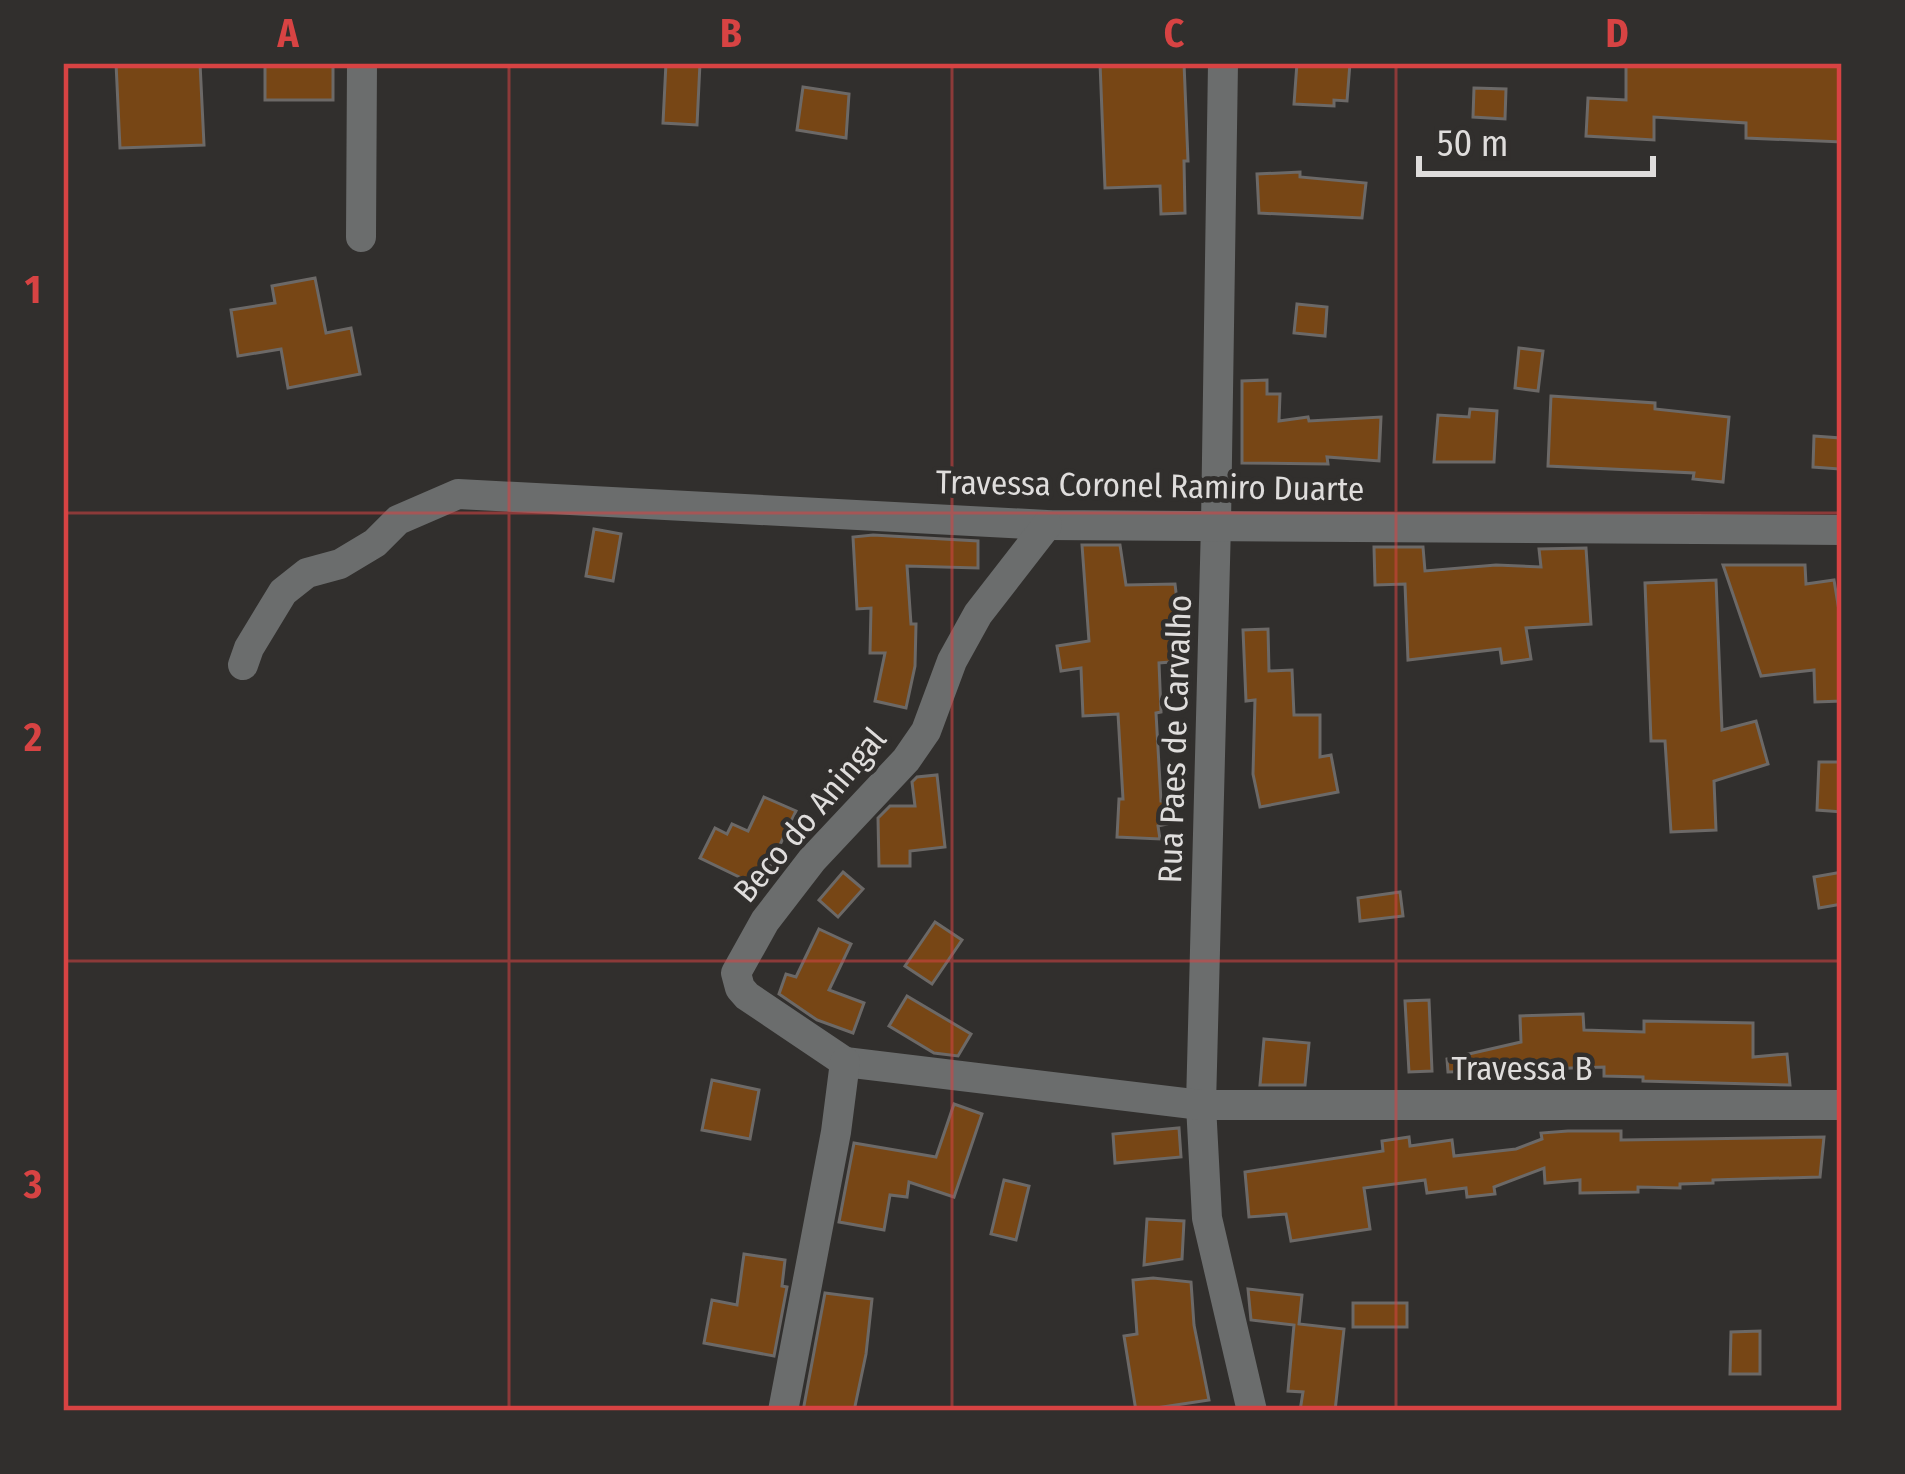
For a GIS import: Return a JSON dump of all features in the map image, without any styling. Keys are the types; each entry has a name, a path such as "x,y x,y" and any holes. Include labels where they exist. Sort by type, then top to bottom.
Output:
{"street":[{"path":"362,63 362,237"},
{"name":"Rua Paes de Carvalho","path":"1222,63 1201,1105 1207,1218 1252,1411"},
{"name":"Travessa Coronel Ramiro Duarte","path":"243,665 283,592 307,573 340,564 376,543 398,520 458,494 1047,525 1842,530"},
{"name":"Beco do Aningal","path":"844,1062 747,996 737,982 738,965 788,889 906,760 926,731 952,661 978,614 1047,525"},
{"path":"783,1411 836,1132 844,1062"},
{"name":"Travessa B","path":"844,1062 1201,1105 1842,1105"}],"building":[{"path":"116,63 200,63 204,145 120,148"},
{"path":"265,63 333,63 333,100 265,100"},
{"path":"666,63 700,63 697,125 663,123"},
{"path":"1100,63 1184,63 1185,213 1161,214 1160,186 1105,188"},
{"path":"1297,63 1350,63 1347,101 1334,100 1334,106 1294,104"},
{"path":"1626,63 1842,63 1842,142 1746,138 1746,123 1654,117 1654,140 1586,136 1588,98 1626,100"},
{"path":"803,87 849,94 846,138 797,130"},
{"path":"1474,88 1506,89 1505,119 1473,117"},
{"path":"1300,172 1300,177 1366,183 1362,218 1259,213 1257,174"},
{"path":"315,278 326,333 351,328 360,374 288,388 281,349 238,356 231,310 275,303 272,286"},
{"path":"1297,304 1327,307 1325,336 1294,333"},
{"path":"1519,348 1543,351 1538,391 1515,388"},
{"path":"1267,380 1267,394 1280,394 1279,421 1381,417 1379,461 1327,457 1328,464 1242,463 1242,381"},
{"path":"1551,396 1655,403 1655,409 1729,417 1723,482 1693,479 1694,473 1548,466"},
{"path":"1470,409 1497,411 1494,462 1434,462 1438,415 1469,417"},
{"path":"1814,436 1840,438 1839,469 1813,467"},
{"path":"594,529 621,534 613,581 586,576"},
{"path":"853,537 978,541 978,568 907,566 911,624 916,624 915,666 906,708 875,701 885,653 870,653 871,608 857,609"},
{"path":"1082,545 1120,545 1126,585 1175,584 1184,661 1159,663 1161,712 1156,713 1161,801 1168,801 1167,824 1158,826 1160,839 1117,837 1119,799 1123,799 1118,714 1083,716 1081,668 1061,671 1057,646 1089,641"},
{"path":"1374,547 1423,547 1425,571 1541,567 1539,549 1586,548 1591,624 1526,628 1531,659 1502,663 1500,649 1408,660 1405,584 1375,585"},
{"path":"1723,565 1805,565 1806,584 1834,580 1842,629 1842,701 1815,702 1814,670 1761,676"},
{"path":"1716,580 1722,730 1756,721 1768,764 1714,781 1716,830 1671,832 1665,741 1651,741 1645,583"},
{"path":"1268,629 1269,671 1292,670 1294,715 1320,715 1320,757 1331,755 1338,792 1260,807 1253,774 1255,700 1246,701 1243,630"},
{"path":"1819,762 1842,762 1842,812 1817,810"},
{"path":"937,775 945,847 910,851 910,866 879,866 878,818 890,806 915,806 912,782"},
{"path":"764,797 796,811 760,887 700,858 715,828 727,834 732,824 748,831"},
{"path":"843,872 863,889 838,917 819,900"},
{"path":"1842,872 1842,904 1819,908 1814,877"},
{"path":"1400,892 1403,916 1360,921 1358,898"},
{"path":"935,922 962,940 932,984 905,966"},
{"path":"819,929 851,944 829,990 864,1003 853,1033 817,1020 779,994 786,974 796,977"},
{"path":"907,996 971,1034 958,1056 934,1053 889,1026"},
{"path":"1429,1000 1432,1071 1409,1072 1405,1001"},
{"path":"1583,1014 1584,1030 1644,1032 1644,1021 1753,1023 1753,1057 1787,1054 1790,1085 1643,1081 1643,1077 1604,1076 1604,1067 1448,1072 1447,1059 1521,1042 1520,1016"},
{"path":"1264,1039 1309,1043 1305,1085 1260,1085"},
{"path":"712,1080 759,1090 750,1139 702,1130"},
{"path":"954,1104 982,1114 954,1197 909,1182 907,1197 890,1195 884,1230 839,1222 854,1143 936,1157"},
{"path":"1179,1128 1181,1157 1115,1163 1113,1134"},
{"path":"1621,1131 1621,1140 1824,1137 1820,1177 1713,1180 1680,1184 1680,1188 1580,1193 1580,1180 1545,1183 1544,1168 1494,1187 1495,1194 1467,1197 1466,1188 1427,1193 1425,1180 1364,1188 1370,1229 1291,1241 1286,1214 1249,1217 1245,1172 1383,1151 1382,1141 1409,1137 1410,1146 1452,1140 1454,1156 1516,1149 1542,1139 1541,1133"},
{"path":"1004,1180 1029,1186 1016,1240 991,1234"},
{"path":"1147,1219 1184,1221 1182,1259 1144,1265"},
{"path":"744,1254 785,1260 782,1286 787,1287 774,1356 704,1343 712,1300 737,1305"},
{"path":"1133,1280 1191,1282 1209,1400 1136,1411 1124,1336 1137,1334"},
{"path":"1248,1289 1302,1295 1299,1324 1344,1329 1335,1411 1300,1411 1303,1392 1288,1391 1294,1325 1251,1320"},
{"path":"825,1293 872,1299 854,1411 803,1411"},
{"path":"1353,1303 1407,1303 1407,1327 1353,1327"},
{"path":"1760,1331 1760,1374 1730,1374 1731,1332"}]}
